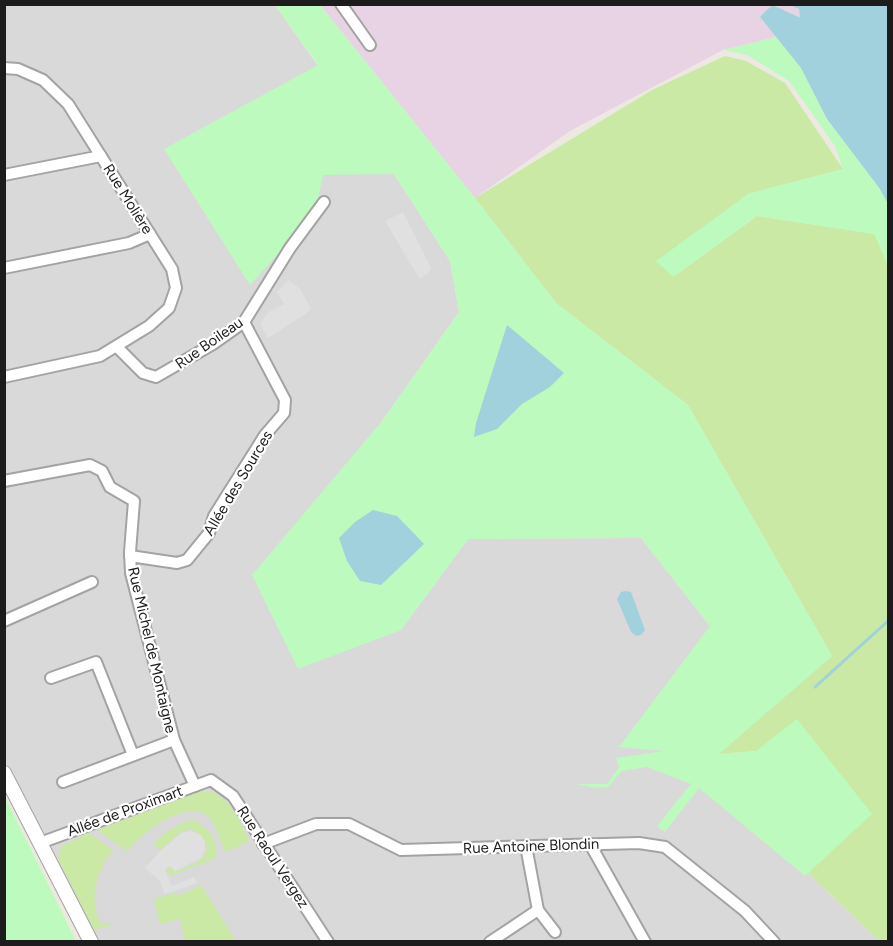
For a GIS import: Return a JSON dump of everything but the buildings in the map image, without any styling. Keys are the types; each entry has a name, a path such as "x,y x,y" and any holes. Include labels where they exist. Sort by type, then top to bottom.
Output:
{"street":[{"path":"341,4 370,45"},
{"name":"Rue Molière","path":"4,68 18,69 43,80 68,104 172,269 176,288 170,308 149,326 100,356 4,377"},
{"path":"4,175 101,156"},
{"name":"Rue Boileau","path":"117,347 144,373 156,377 213,344 244,322 290,248 324,202"},
{"path":"4,268 129,243 150,234"},
{"name":"Allée des Sources","path":"130,556 177,563 187,560 209,533 214,516 265,435 284,414 285,400 244,322"},
{"name":"Rue Michel de Montaigne","path":"4,481 90,465 102,471 110,487 134,501 130,556 132,573 174,740 195,786"},
{"path":"4,621 92,582"},
{"path":"51,678 96,662 133,755"},
{"path":"63,782 174,740"},
{"path":"4,773 91,942"},
{"name":"Allée de Proximart","path":"40,843 211,780"},
{"name":"Rue Raoul Vergez","path":"211,780 233,796 262,844 328,942"},
{"name":"Rue Antoine Blondin","path":"262,844 316,824 349,824 401,850 639,843 665,847 745,911 774,942"},
{"path":"590,844 640,939"},
{"path":"526,846 538,910 555,932"},
{"path":"490,942 538,910"}],"shaded area":[{"path":"790,4 799,9 800,17 776,6 760,17 776,37 723,50 570,131 475,198 320,5"},
{"path":"5,5 275,5 394,174 450,261 459,312 382,421 298,668 401,630 468,539 641,538 710,626 718,754 808,873 879,941 97,941 5,763"},
{"path":"403,212 431,268 428,274 419,278 385,221"},
{"path":"288,280 300,289 311,308 307,313 268,338 260,324 267,313 284,304 277,292"},
{"path":"191,831 201,835 205,842 205,850 201,858 175,871 170,866 165,870 172,886 194,877 197,883 165,894 159,880 145,868 160,851 182,833"}],"green space":[{"path":"275,5 320,5 556,303 688,405 832,656 719,754 756,751 797,719 872,814 805,876 699,788 665,832 657,826 691,784 647,767 622,771 608,787 596,788 575,784 607,784 619,767 616,758 664,751 619,747 710,626 641,538 468,539 401,630 298,669 252,575 382,421 459,312 450,261 394,174 323,175 317,203 285,246 250,285 164,149 318,65"},
{"path":"776,37 801,68 827,119 880,189 888,204 888,266 874,234 757,216 673,277 656,261 748,194 843,169 835,146 789,81 747,55 723,50"},
{"path":"725,56 746,61 785,83 843,169 748,194 673,277 757,216 875,234 888,266 888,941 879,941 808,873 756,751 718,754 832,656 688,405 556,303 475,198 652,90"},
{"path":"201,791 218,795 225,800 241,823 249,839 248,842 225,851 211,820 202,813 191,811 179,813 154,827 127,851 97,830"},
{"path":"5,797 76,941 5,941"},
{"path":"192,820 203,826 211,835 216,846 216,858 173,875 168,874 166,869 170,866 174,872 201,859 207,850 205,841 190,829 181,832 160,850 153,844 171,829"},
{"path":"89,833 113,850 98,876 95,895 97,915 101,924 110,922 111,925 94,930 58,859 61,846"},
{"path":"201,885 236,941 185,941 180,919 160,924 154,899 175,893 178,896"}],"water":[{"path":"790,5 888,5 888,204 880,189 827,119 801,68 760,17 772,6 800,17 799,9"},
{"path":"507,325 564,373 550,387 522,404 497,429 474,437 476,423"},
{"path":"373,510 397,516 424,544 381,585 360,581 347,561 339,538 355,522"},
{"path":"621,592 631,592 645,630 641,635 636,636 631,632 617,599"}],"waterway":[{"path":"815,687 888,621"}]}
